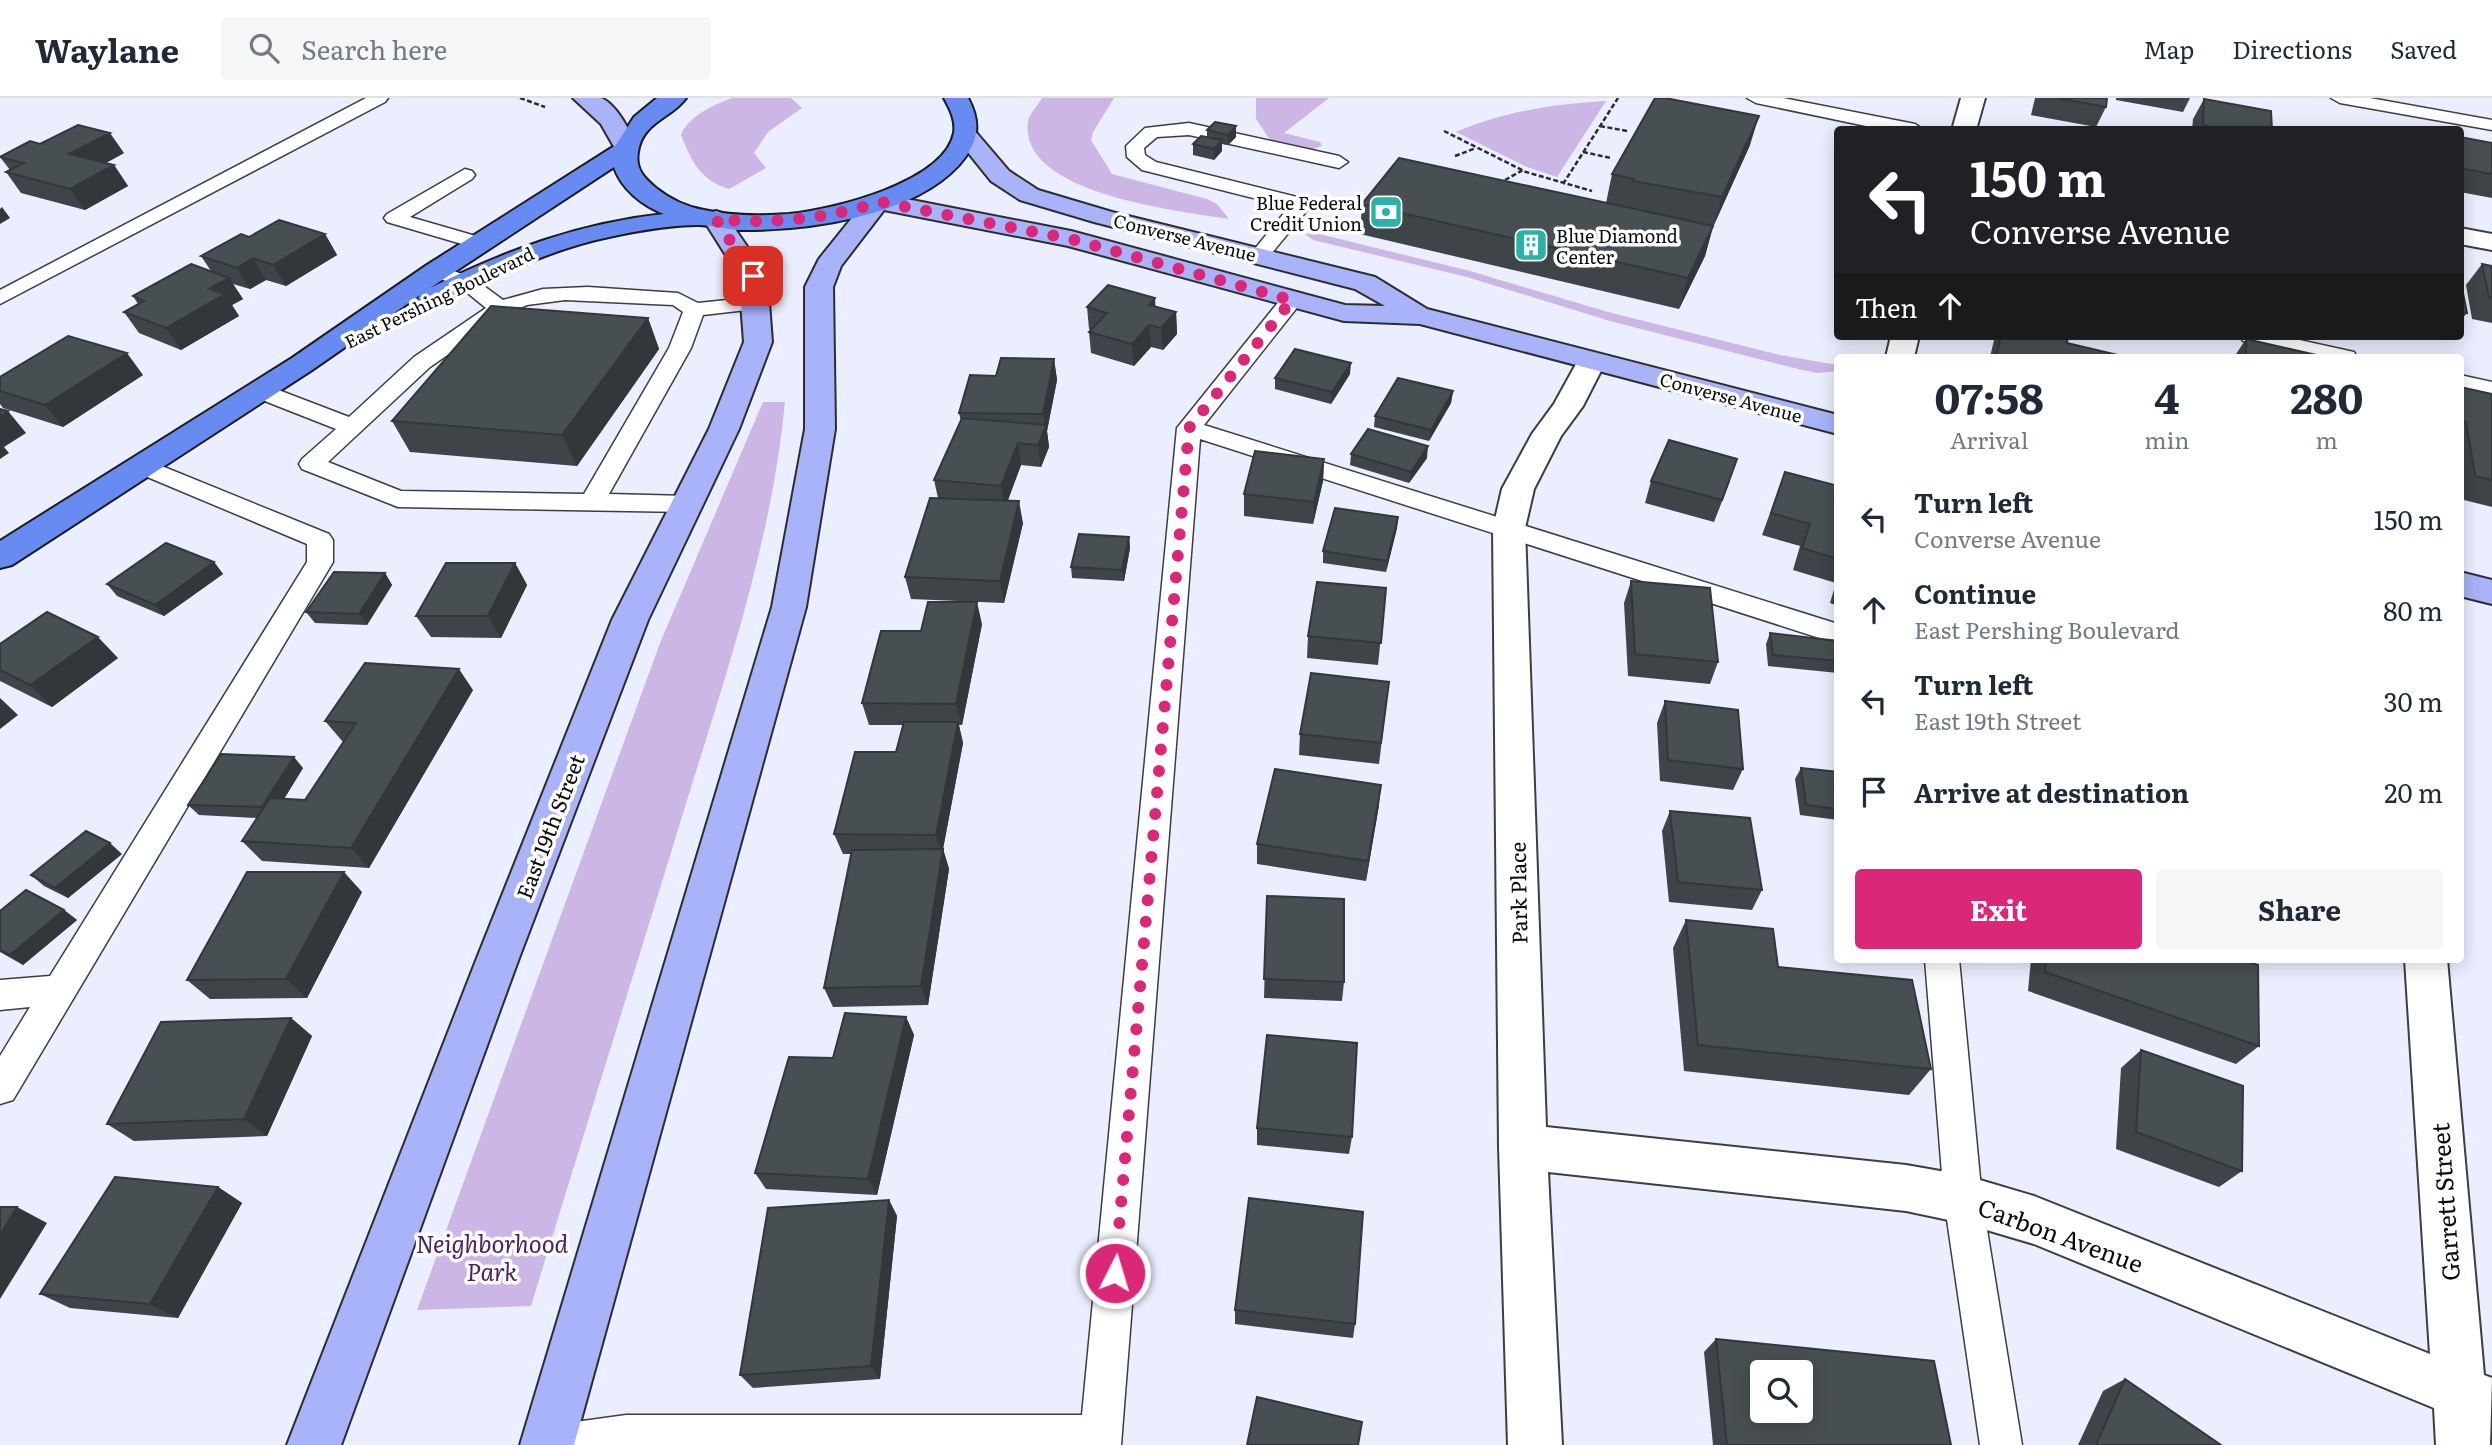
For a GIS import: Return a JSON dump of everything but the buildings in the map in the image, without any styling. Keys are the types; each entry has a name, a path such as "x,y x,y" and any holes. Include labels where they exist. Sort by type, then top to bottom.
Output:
{"main road":[{"path":"585,98 599,106 612,121 626,148"},
{"name":"East Pershing Boulevard","path":"674,98 649,115 635,130 626,148 625,163 630,177 640,190 678,211 743,222 798,220 839,214 879,203 913,188 939,171 957,153 966,132 983,108"},
{"path":"956,98 965,112 966,132"},
{"name":"Converse Avenue","path":"966,132 1000,176 1029,195 1365,284 1421,316"},
{"name":"East Pershing Boulevard","path":"0,557 302,364 479,243 626,148"},
{"path":"547,1445 789,607 820,429 819,287 828,265 879,203"},
{"name":"Converse Avenue","path":"879,203 1071,239 1344,313 1421,316 1834,424"},
{"name":"East Pershing Boulevard","path":"302,364 534,251 587,234 710,218"},
{"name":"East 19th Street","path":"314,1445 488,984 630,620 724,429 758,342 753,276 710,218"},
{"path":"2464,585 2492,592"}],"street":[{"path":"1965,126 1973,98"},
{"path":"2464,237 2492,242"},
{"name":"Park Place","path":"1535,1445 1523,1147 1509,528 1518,489 1547,434 1568,406 1591,361"},
{"name":"Garrett Street","path":"2426,963 2475,1398 2463,1445"},
{"name":"Carbon Avenue","path":"1523,1147 1906,1188 1963,1199 2034,1220 2475,1398"}],"lane":[{"path":"0,298 379,98"},
{"path":"1756,98 1895,126"},
{"path":"2340,98 2492,125"},
{"path":"1326,177 1186,146 1169,158 1141,162 1134,152 1135,146 1145,136 1172,129 1206,132 1339,162"},
{"path":"1169,158 1302,204 1259,256"},
{"path":"465,175 394,218 479,243"},
{"path":"437,271 466,282 500,308"},
{"path":"687,504 398,499 311,464 422,362 500,308 552,292 678,299 694,310 756,303"},
{"path":"561,1445 626,1436 1101,1441 1189,428 1292,300"},
{"path":"592,502 680,348 694,310"},
{"path":"2269,340 2332,354"},
{"path":"2464,383 2492,389"},
{"path":"260,390 352,427"},
{"path":"1189,428 1834,633"},
{"path":"0,1088 320,562 320,540 142,466"},
{"path":"1942,963 1963,1199 2001,1445"},
{"path":"0,995 58,990"}],"path":[{"path":"1563,184 1618,98"},
{"path":"1600,126 1627,131"},
{"path":"1444,131 1523,170 1592,191"},
{"path":"1455,156 1476,148"},
{"path":"1583,152 1611,158"},
{"path":"1505,180 1523,170"}],"green space":[{"path":"732,98 791,98 802,108 768,132 754,153 766,168 729,189 711,181 698,169 681,135 695,117"},
{"path":"1042,98 1114,98 1091,140 1112,174 1207,199 1217,204 1229,219 1175,211 1106,194 1074,182 1048,166 1031,146 1028,121"},
{"path":"1256,98 1329,98 1284,133 1320,142 1322,146 1310,150 1271,141 1256,119"},
{"path":"1606,101 1557,177 1527,167 1456,132 1530,110"},
{"path":"1315,233 1470,271 1608,312 1780,355 1834,364 1834,371 1818,373 1802,370 1610,321 1467,277 1313,240 1305,234"},
{"name":"Neighborhood Park","path":"763,402 785,402 770,505 746,606 531,1306 417,1310 660,643"}],"place":[{"name":"Blue Federal Credit Union","path":"1386,212"},
{"name":"Blue Diamond Center","path":"1531,245"}],"route":[{"path":"753,276 729,243 716,219 743,222 798,220 825,217 881,202 1071,239 1292,300 1189,428 1115,1273"}]}
